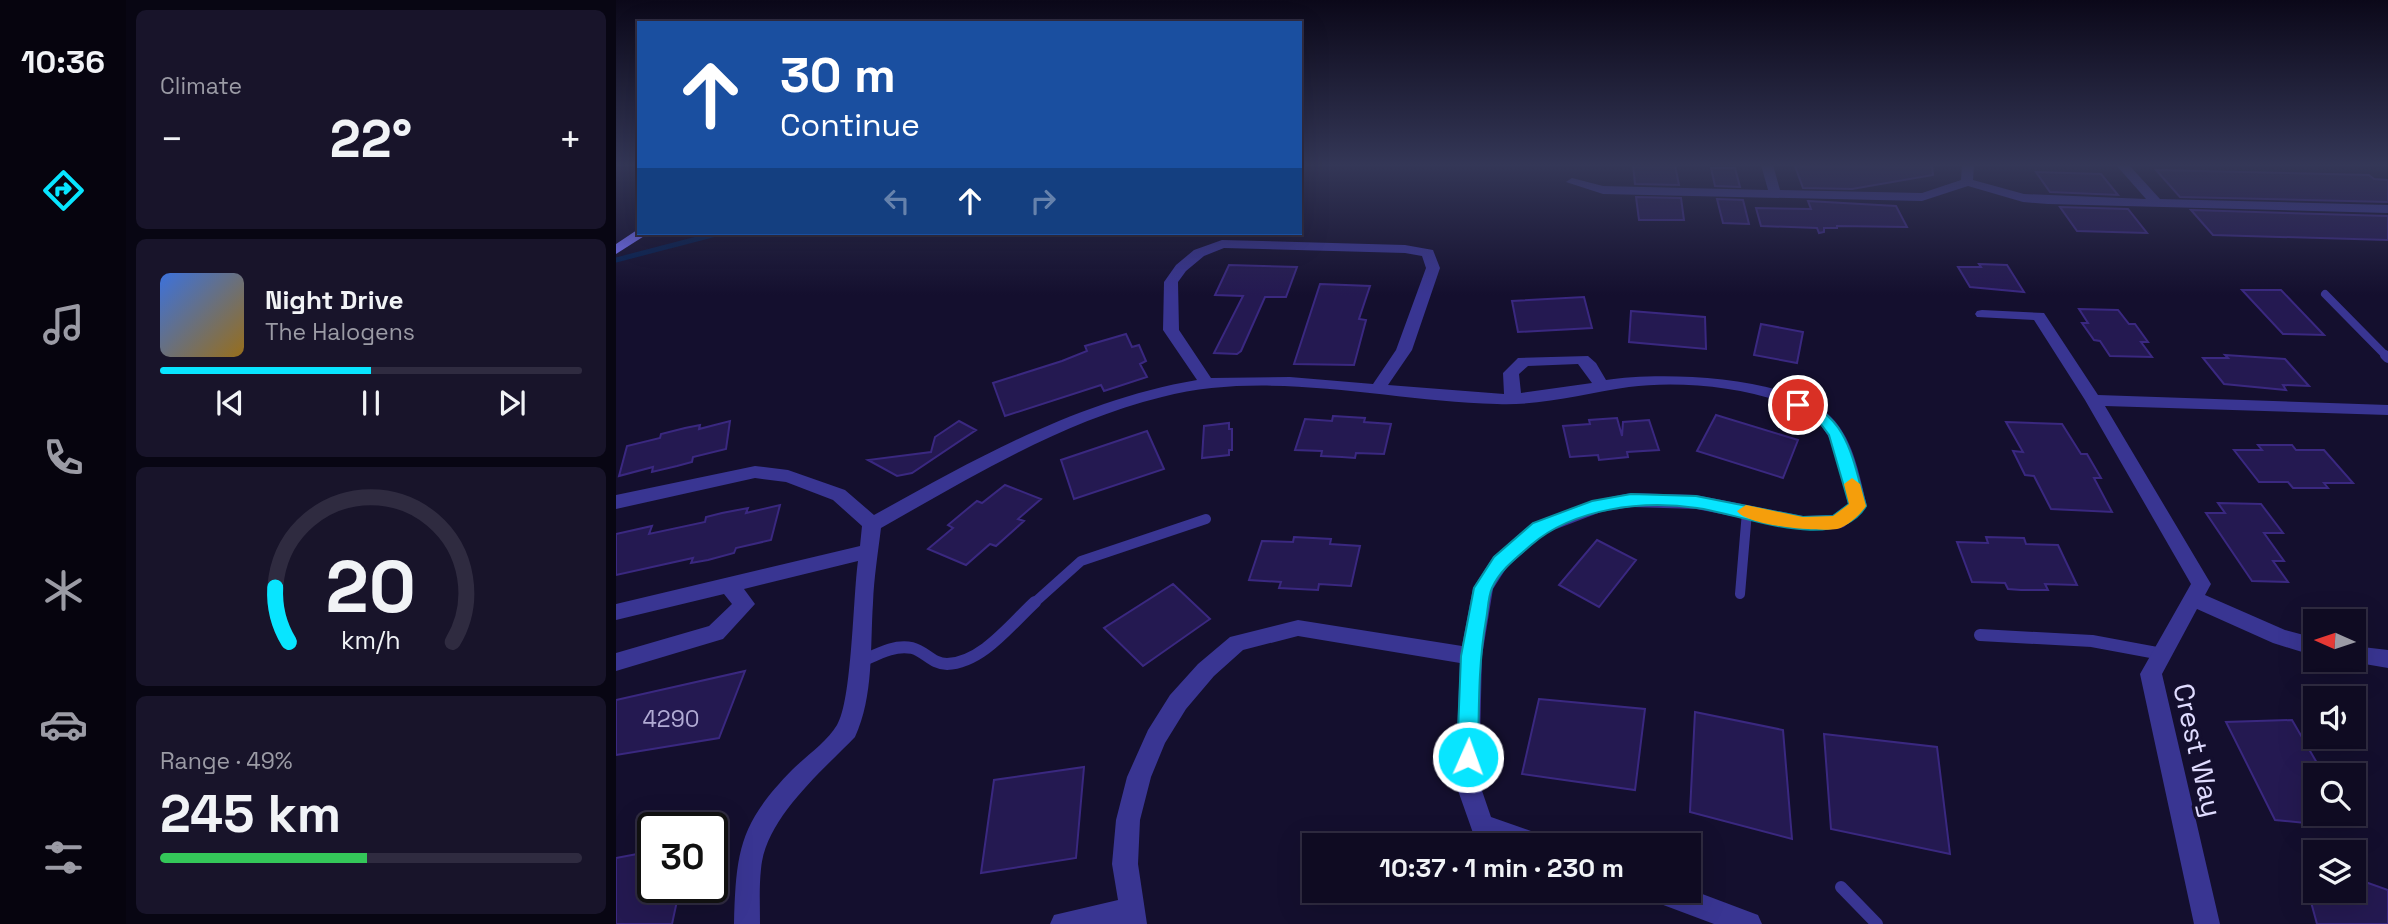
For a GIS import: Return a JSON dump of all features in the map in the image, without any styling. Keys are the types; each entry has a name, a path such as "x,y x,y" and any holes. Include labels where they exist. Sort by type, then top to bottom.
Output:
{"street":[{"path":"2359,208 2388,209"},
{"path":"616,250 639,235"},
{"path":"1207,384 1171,330 1171,282 1181,268 1199,253 1222,244 1405,249 1428,253 1433,268 1404,350 1378,389"},
{"path":"1982,314 2039,316 2093,400 2201,584 2193,598 2280,637 2303,644"},
{"path":"1513,399 1511,373 1524,361 1582,359 1590,366 1604,388"},
{"path":"872,524 1048,429 1164,391 1241,379 1513,399 1539,398 1648,379 1694,380 1785,400 1812,410 1826,419 1836,434 1858,506 1837,522 1803,523 1696,502 1631,500 1598,506 1539,528 1500,562 1483,588 1471,656 1467,782 1482,825 1504,833"},
{"path":"2093,400 2388,410"},
{"path":"616,502 755,472 788,476 839,495 872,524"},
{"path":"747,924 748,867 760,827 797,781 847,730 857,695 863,599 872,524"},
{"path":"616,612 870,551"},
{"path":"616,662 716,633 746,604 728,585"},
{"name":"Crest Way","path":"2193,598 2151,674 2207,924"},
{"path":"1063,924 1132,917 1125,864 1128,820 1139,777 1156,737 1178,702 1206,670 1237,643 1298,628 1471,656"},
{"path":"2366,656 2388,659"},
{"path":"1692,903 1749,924"}],"lane":[{"path":"2325,294 2388,358"},
{"path":"1740,594 1747,512"},
{"path":"859,662 893,648 914,648 930,660 946,664 974,657 1081,561 1206,519"},
{"path":"1980,635 2092,641 2162,654"},
{"path":"1840,887 1877,924"}],"building":[{"path":"1637,208 1682,208 1684,220 1639,220"},
{"path":"1719,208 1745,208 1749,224 1723,223"},
{"path":"1756,208 1897,208 1907,227 1837,226 1824,228 1824,232 1819,233 1817,228 1761,226"},
{"path":"2061,208 2128,209 2147,233 2077,231"},
{"path":"2191,210 2388,216 2388,240 2213,235"},
{"path":"1979,264 2007,265 2024,292 1970,287 1958,267 1981,267"},
{"path":"1229,265 1297,267 1286,297 1265,297 1241,351 1237,354 1214,353 1243,296 1215,295"},
{"path":"1320,284 1370,286 1359,319 1366,320 1354,365 1294,364"},
{"path":"2242,290 2281,290 2324,335 2283,334"},
{"path":"1584,297 1592,328 1518,332 1512,301"},
{"path":"2079,309 2118,310 2129,324 2135,324 2148,342 2141,342 2152,357 2110,356 2082,323 2088,323"},
{"path":"1631,311 1705,317 1706,349 1629,342"},
{"path":"1761,324 1803,332 1797,363 1754,355"},
{"path":"1126,334 1132,347 1139,345 1146,361 1140,364 1147,377 1104,391 1101,385 1005,416 993,383 1062,361 1087,351 1085,346"},
{"path":"2225,355 2285,359 2309,386 2283,385 2286,390 2224,384 2203,358 2228,358"},
{"path":"1716,415 1798,440 1783,478 1697,451"},
{"path":"1333,416 1365,418 1364,422 1391,424 1384,454 1356,453 1355,458 1321,456 1322,451 1295,450 1305,419 1332,421"},
{"path":"1617,418 1622,436 1623,422 1649,420 1659,450 1627,452 1628,457 1599,460 1598,455 1570,457 1563,426 1590,424 1589,420"},
{"path":"730,421 726,449 693,457 692,462 677,466 652,472 653,467 619,476 627,446 660,438 661,434 685,428 700,425 699,429"},
{"path":"959,421 976,430 912,473 897,476 868,460 931,452 935,437"},
{"path":"2006,422 2062,424 2081,454 2087,454 2101,478 2094,478 2112,512 2051,509 2034,476 2025,475 2013,451 2023,452"},
{"path":"1229,423 1229,429 1232,429 1232,450 1229,450 1229,455 1202,458 1204,426"},
{"path":"1147,431 1164,469 1074,499 1061,460"},
{"path":"2258,445 2292,445 2296,450 2324,450 2353,483 2324,483 2328,488 2293,488 2288,482 2259,482 2234,450 2262,450"},
{"path":"1005,485 1041,499 1018,519 1024,521 996,546 990,544 966,565 928,549 953,528 948,525 966,510 977,501 982,503"},
{"path":"2218,503 2261,504 2283,533 2264,533 2284,561 2273,561 2288,582 2252,581 2206,513 2225,513"},
{"path":"780,505 771,540 736,548 734,553 708,560 691,563 693,558 616,575 616,534 652,526 649,534 705,522 706,517 722,513 748,508 746,513"},
{"path":"1294,537 1331,539 1330,544 1360,546 1351,586 1319,584 1318,590 1279,588 1281,582 1249,580 1262,541 1293,542"},
{"path":"1986,537 2024,538 2026,544 2058,545 2077,585 2045,584 2048,590 2021,590 2008,589 2005,583 1972,582 1957,542 1988,543"},
{"path":"1597,540 1636,560 1599,607 1559,585"},
{"path":"1173,584 1210,619 1143,666 1104,628"},
{"path":"745,671 719,738 616,755 616,700"},
{"path":"1539,699 1645,709 1635,790 1522,774"},
{"path":"1695,712 1783,730 1792,839 1690,812"},
{"path":"2292,720 2303,739 2303,749 2309,749 2317,763 2303,763 2303,823 2275,820 2226,722"},
{"path":"1824,734 1937,747 1950,854 1831,829"},
{"path":"1084,767 1076,858 981,873 994,780"},
{"path":"637,854 637,903 677,903 672,924 616,924 616,858"},
{"path":"2366,882 2388,890 2388,924 2317,924 2311,903 2366,903"}],"waterway":[{"path":"616,260 712,235"}],"slow traffic":[{"path":"1746,511 1803,523 1837,522 1858,506 1852,484"}],"route":[{"path":"1468,757 1471,656 1483,588 1500,562 1539,528 1598,506 1631,500 1696,502 1803,523 1837,522 1858,506 1846,459 1836,434 1826,419 1798,405"}]}
